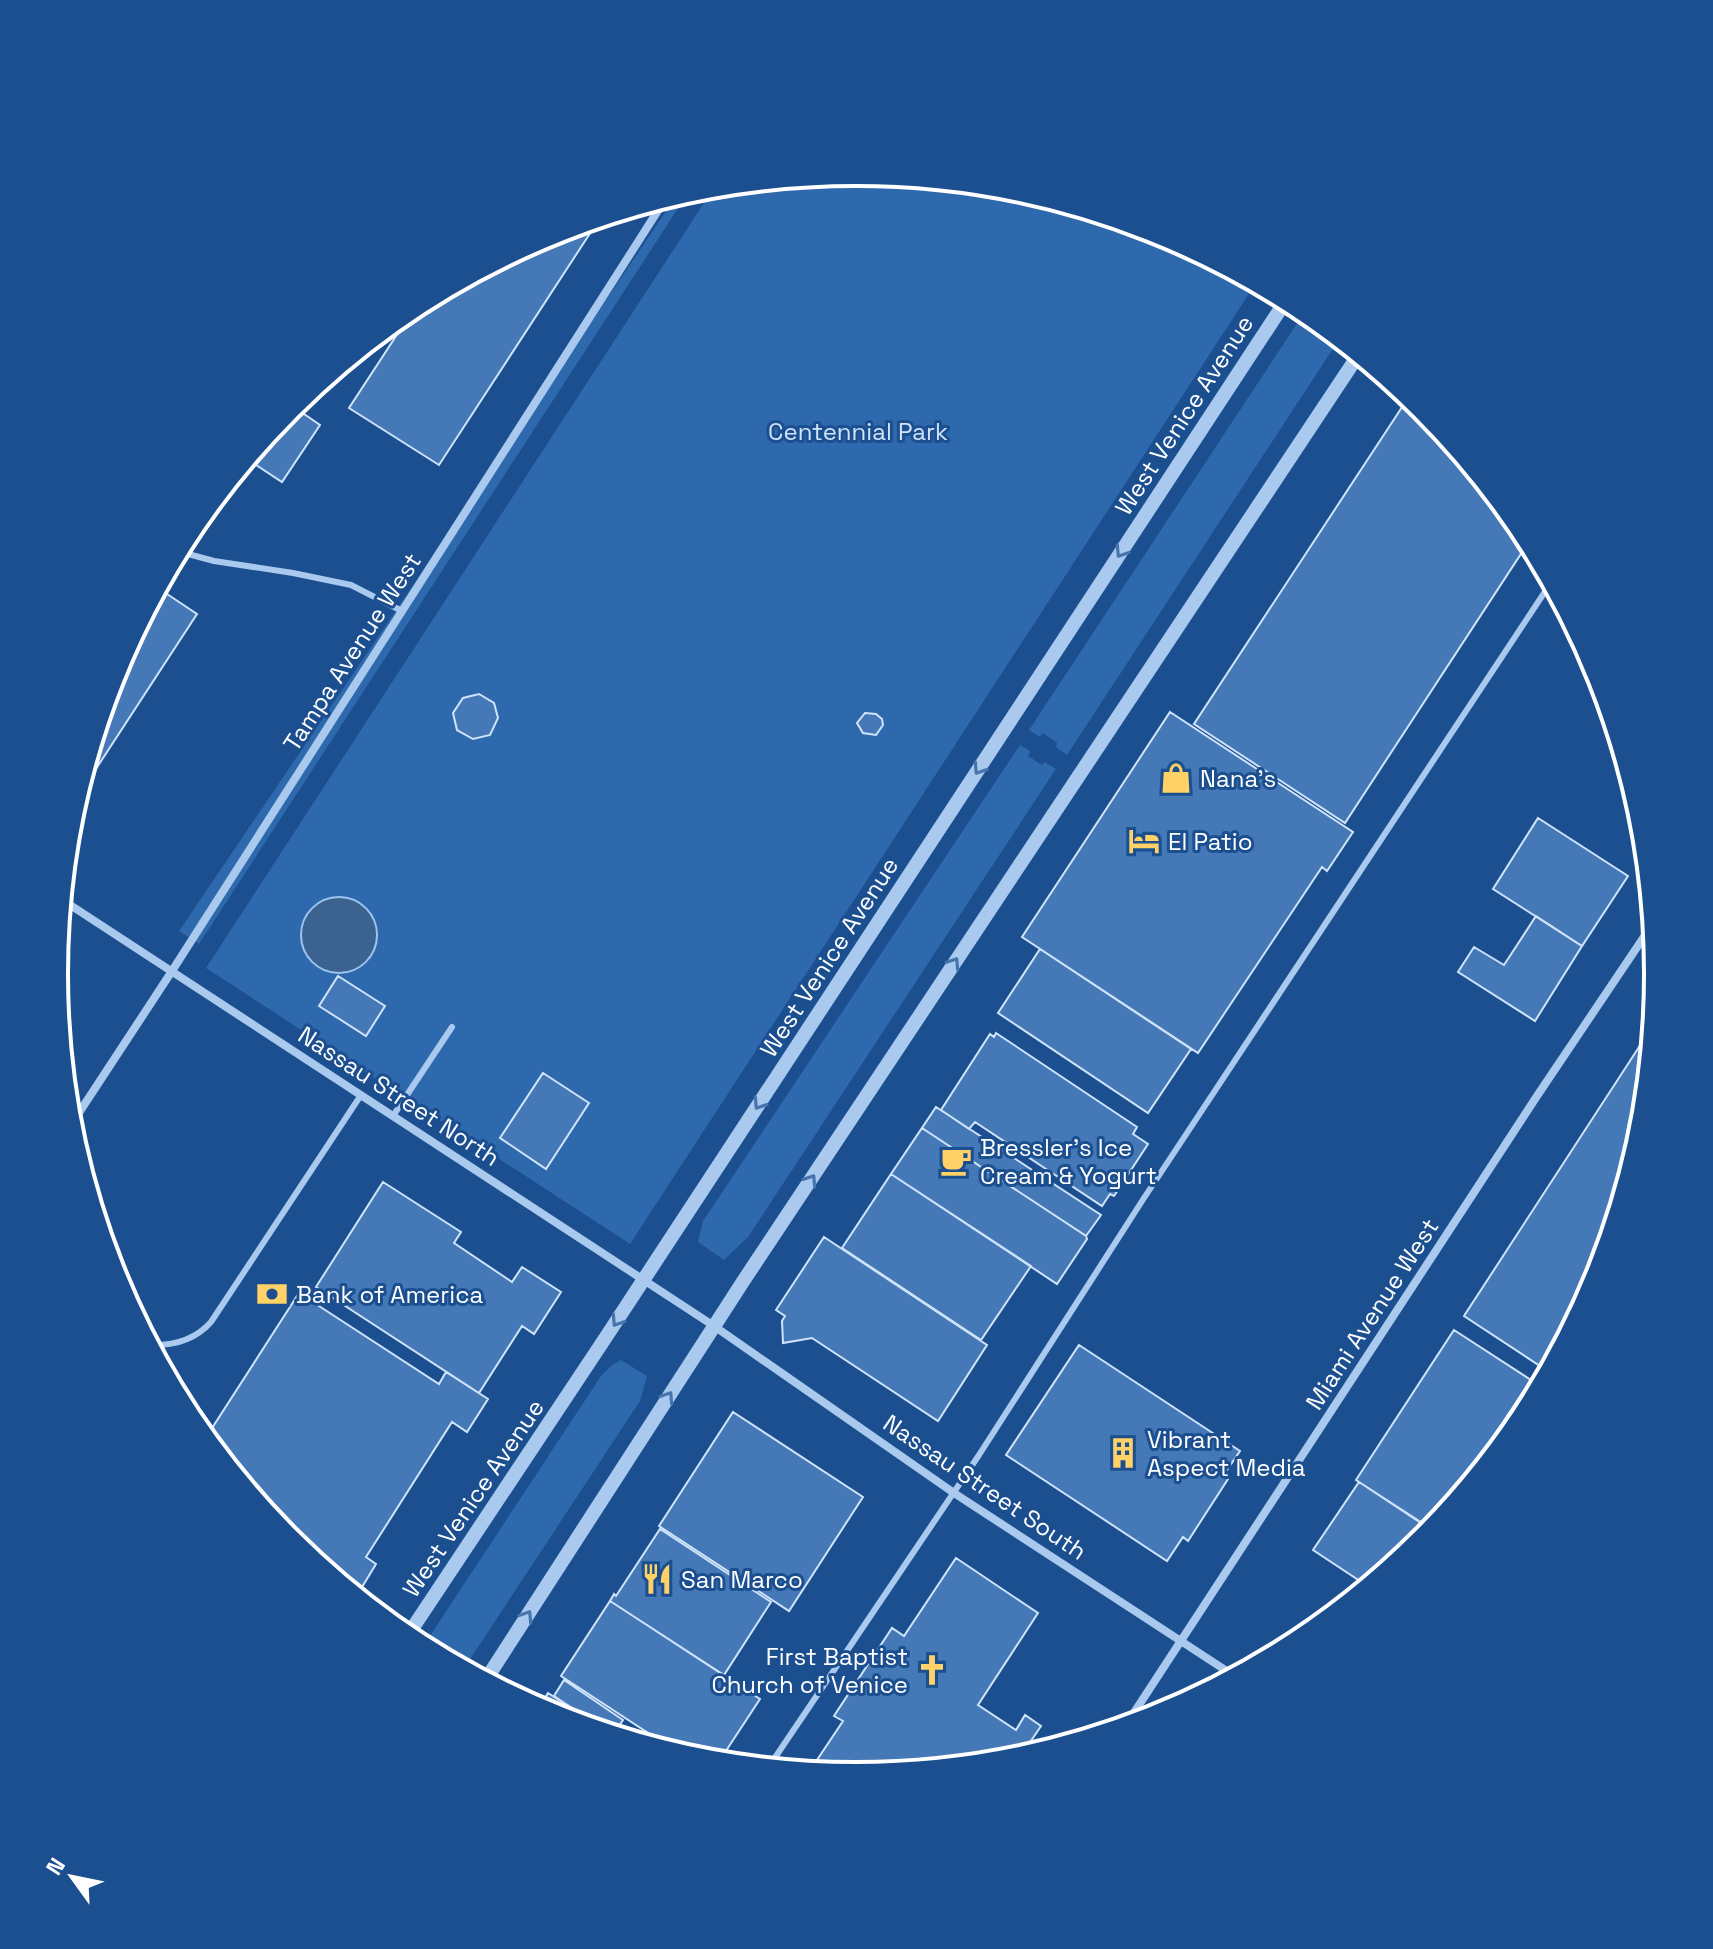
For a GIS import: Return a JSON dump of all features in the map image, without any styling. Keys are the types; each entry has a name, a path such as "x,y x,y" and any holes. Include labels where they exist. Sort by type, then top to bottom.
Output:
{"street":[{"name":"Tampa Avenue West","path":"80,1111 657,212"},
{"name":"West Venice Avenue","path":"413,1627 1280,310"},
{"path":"490,1672 714,1326 1353,363"},
{"name":"Nassau Street North","path":"72,906 714,1326"},
{"name":"Miami Avenue West","path":"1135,1712 1644,938"},
{"name":"Nassau Street South","path":"714,1326 954,1493 1226,1671"}],"lane":[{"path":"190,554 351,585 402,611"},
{"path":"775,1758 954,1493 1144,1198 1545,591"},
{"path":"393,1116 452,1027"},
{"path":"161,1346 194,1337 211,1322 361,1095"}],"green space":[{"name":"Centennial Park","path":"856,186 908,188 1010,201 1061,213 1158,246 1250,292 630,1244 206,968 705,201 805,188"},
{"path":"679,207 199,944 179,931 667,209"},
{"path":"1298,321 1334,347 1067,755 1043,733 1040,737 1029,730"},
{"path":"1020,745 1030,751 1028,756 1056,769 748,1237 724,1260 698,1242 703,1221"},
{"path":"621,1360 647,1376 640,1401 469,1661 429,1637 601,1376"}],"shaded area":[{"path":"339,897 353,900 366,908 374,921 377,935 374,949 366,962 353,970 339,973 325,970 312,962 304,949 301,935 304,921 312,908 325,900"}],"building":[{"path":"590,233 439,465 349,408 398,333 508,267"},
{"path":"1403,406 1482,494 1522,552 1345,823 1194,724"},
{"path":"303,413 320,425 282,482 256,465"},
{"path":"167,594 197,614 95,771 128,673"},
{"path":"479,694 494,703 498,718 490,735 473,739 457,730 453,713 463,698"},
{"path":"1170,712 1353,832 1327,871 1322,867 1198,1053 1022,937"},
{"path":"865,713 876,714 882,719 883,725 876,735 863,733 857,723"},
{"path":"1538,818 1628,876 1582,946 1493,889"},
{"path":"1536,916 1582,946 1535,1021 1458,972 1474,947 1504,965"},
{"path":"1040,949 1191,1049 1148,1113 998,1013"},
{"path":"338,976 385,1006 366,1036 319,1006"},
{"path":"996,1033 1137,1127 1133,1134 1148,1144 1114,1196 1110,1194 1102,1206 975,1122 969,1129 941,1110 990,1034 994,1037"},
{"path":"1641,1044 1630,1128 1603,1228 1564,1323 1540,1366 1464,1316"},
{"path":"543,1073 589,1103 546,1169 500,1138"},
{"path":"936,1107 1101,1215 1086,1236 922,1128"},
{"path":"922,1128 1086,1236 1087,1239 1057,1284 891,1174"},
{"path":"891,1174 1031,1266 981,1340 842,1248"},
{"path":"383,1182 461,1232 454,1243 512,1282 522,1267 561,1292 534,1334 522,1326 479,1393 316,1287"},
{"path":"824,1237 987,1345 938,1421 812,1338 783,1343 782,1321 785,1316 776,1310"},
{"path":"299,1293 439,1384 446,1372 488,1399 467,1432 452,1422 366,1557 376,1564 362,1588 299,1532 231,1455 212,1428"},
{"path":"1454,1330 1531,1380 1481,1456 1422,1523 1356,1480"},
{"name":"Vibrant Aspect Media","path":"1079,1345 1240,1451 1223,1476 1228,1479 1188,1541 1183,1537 1167,1561 1006,1455"},
{"path":"733,1412 863,1497 789,1611 659,1526"},
{"path":"1359,1482 1422,1524 1360,1581 1313,1550"},
{"path":"660,1529 771,1602 724,1675 610,1601"},
{"name":"First Baptist Church of Venice","path":"956,1558 1038,1613 978,1705 1016,1730 1025,1715 1041,1726 1029,1743 908,1761 816,1761 843,1721 834,1716 892,1628 904,1636"},
{"path":"610,1601 760,1699 726,1752 653,1736 561,1676"},
{"path":"564,1680 623,1720 619,1726 603,1721 577,1711 554,1696"},
{"path":"548,1693 575,1710 555,1703 545,1698"}],"place":[{"name":"Nana's","path":"1176,778"},
{"name":"El Patio","path":"1144,841"},
{"name":"Bressler's Ice Cream & Yogurt","path":"956,1161"},
{"name":"Bank of America","path":"272,1294"},
{"name":"Vibrant Aspect Media","path":"1123,1453"},
{"name":"San Marco","path":"657,1579"},
{"name":"First Baptist Church of Venice","path":"932,1670"}]}
